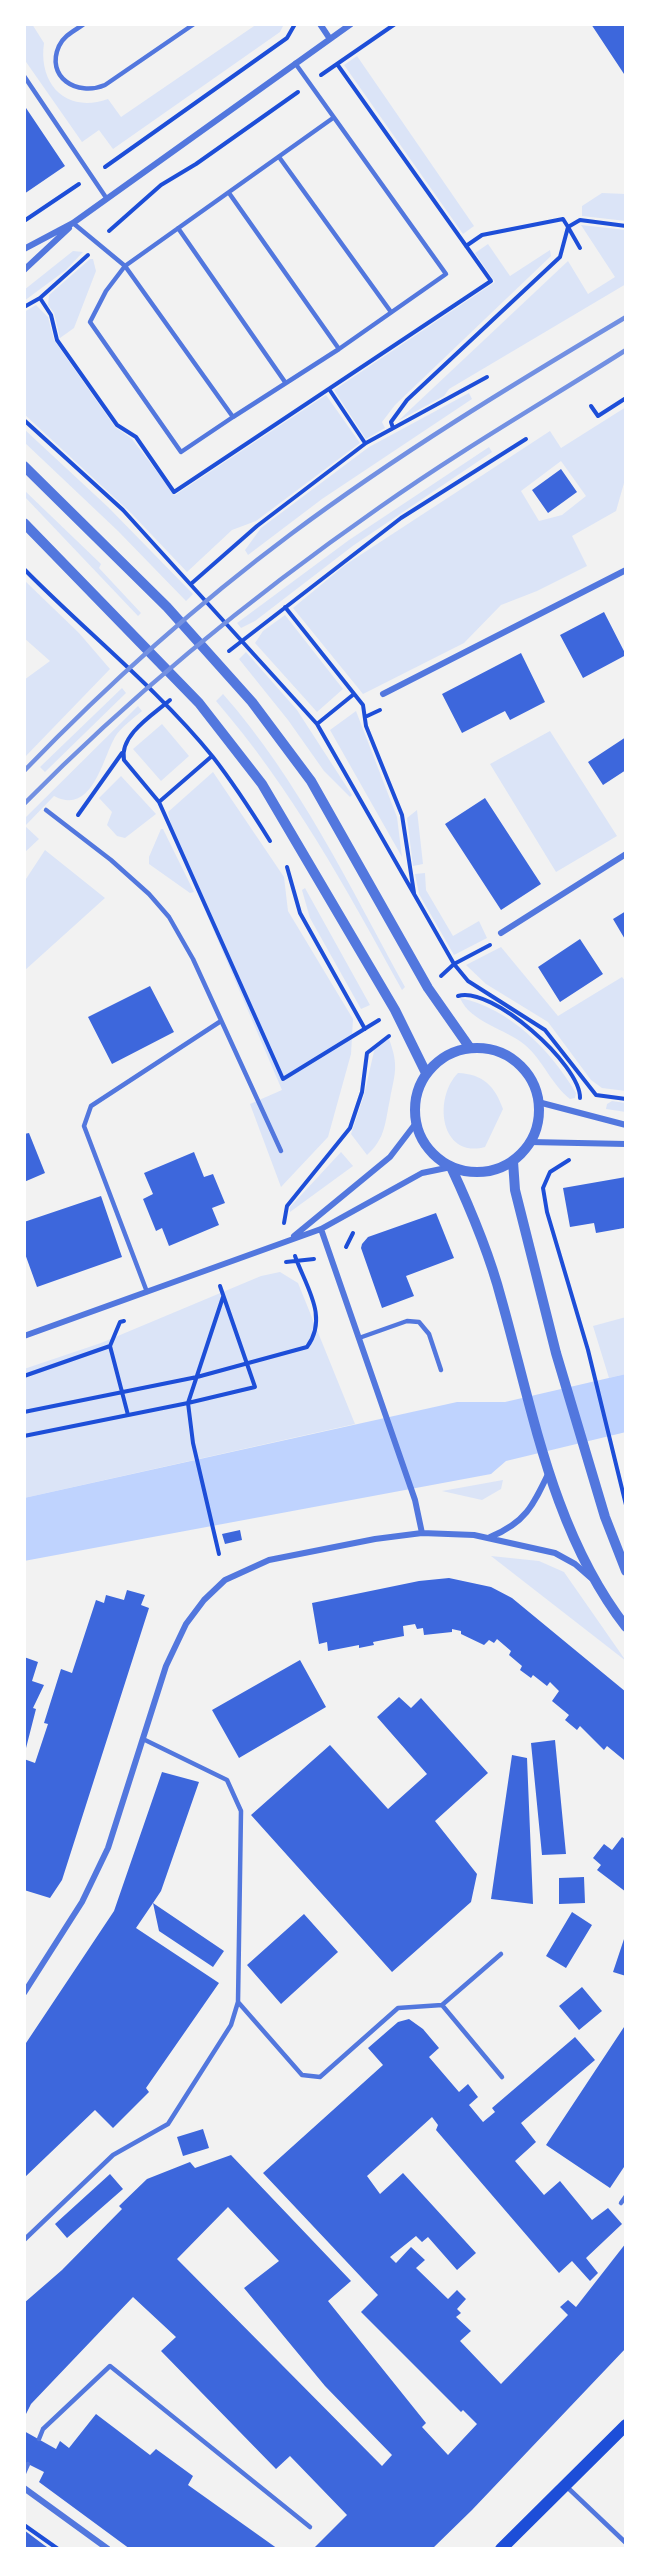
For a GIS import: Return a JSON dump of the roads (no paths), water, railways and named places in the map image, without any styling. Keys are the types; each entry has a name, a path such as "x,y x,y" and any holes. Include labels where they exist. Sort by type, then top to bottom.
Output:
{"main road":[{"path":"501,2549 626,2425"}],"street":[{"path":"320,24 330,39"},
{"path":"24,249 73,223 351,24"},
{"path":"24,270 73,223"},
{"path":"24,466 166,607 252,702 311,781 428,988 470,1048"},
{"path":"24,523 199,703 262,784 395,1010 426,1073"},
{"path":"383,694 626,570"},
{"path":"501,933 626,854"},
{"path":"470,1048 494,1050 515,1061 531,1079 538,1102 538,1123 530,1142 513,1161 490,1171 465,1171 451,1167 439,1159 424,1143 416,1123 414,1106 418,1088 426,1073 445,1056 470,1048"},
{"path":"538,1102 626,1125"},
{"path":"289,1240 390,1157 416,1123"},
{"path":"530,1142 626,1144"},
{"path":"513,1161 515,1190 556,1353 605,1517 626,1571"},
{"path":"24,1336 321,1229 422,1173 451,1167"},
{"path":"451,1167 481,1232 549,1471 573,1539 593,1579 626,1627"},
{"path":"321,1229 415,1500 422,1533"},
{"path":"489,1537 520,1522 538,1496 549,1471"},
{"path":"24,1993 82,1902 108,1848 166,1666 186,1624 204,1600 225,1580 269,1560 375,1539 422,1533 489,1537 555,1553 575,1563 593,1579"},
{"path":"24,2488 108,2549"}],"lane":[{"path":"84,24 64,38 58,47 56,64 61,76 72,86 92,90 105,85 194,24"},
{"path":"296,63 446,274 339,349 285,382 181,453 90,322 106,291 125,266 333,118"},
{"path":"24,76 107,199"},
{"path":"279,157 391,312"},
{"path":"229,194 339,349"},
{"path":"73,223 125,266 233,417"},
{"path":"178,228 285,382"},
{"path":"46,810 111,860 169,917 193,959 281,1151"},
{"path":"147,1292 84,1126 91,1106 221,1021"},
{"path":"358,1338 407,1321 419,1322 429,1334 441,1370"},
{"path":"24,2240 112,2155 168,2124 231,2025 237,2002 241,1811 227,1780 143,1739"},
{"path":"237,2002 302,2074 320,2076 398,2008 442,2005 501,1954"},
{"path":"442,2005 502,2078"},
{"path":"621,2203 626,2196"},
{"path":"39,2439 43,2429 110,2366 310,2528"},
{"path":"24,2472 28,2464"},
{"path":"565,2485 626,2543"}],"water":[{"path":"626,1374 626,1432 506,1461 491,1474 24,1561 24,1498 457,1402 505,1402"}],"railway":[{"path":"24,771 153,647 291,534 414,448 626,317"},
{"path":"24,804 65,763 151,685 286,575 440,466 626,350"}]}
